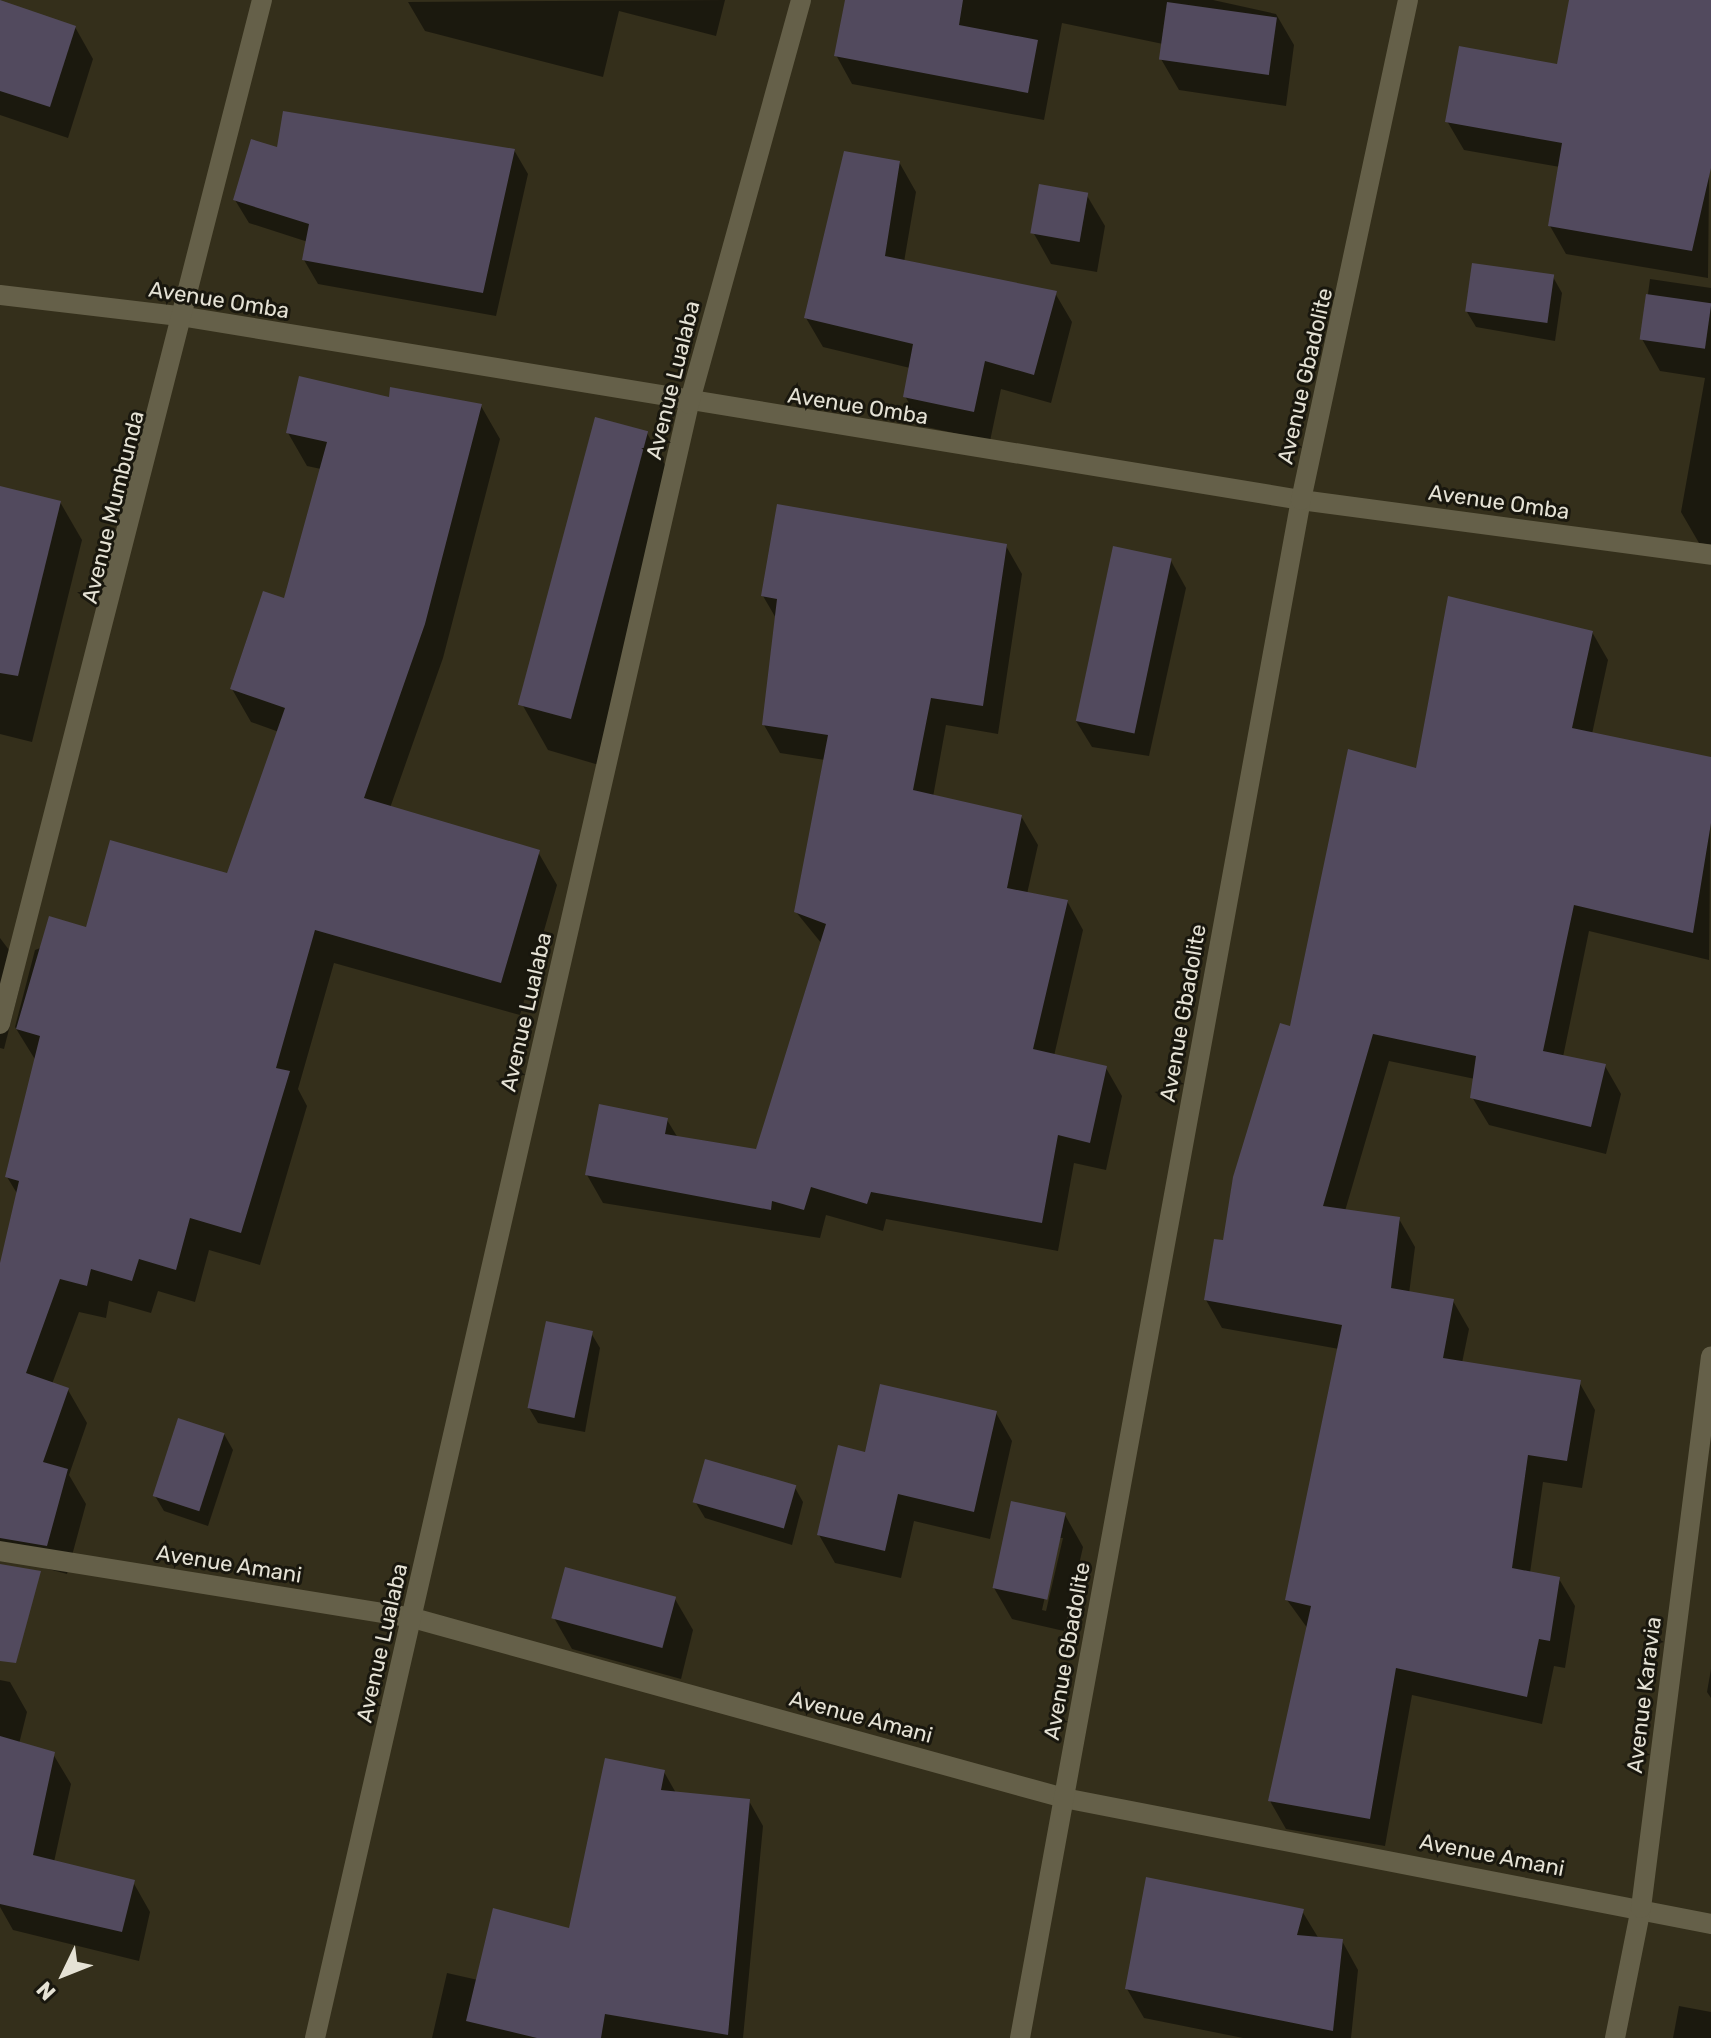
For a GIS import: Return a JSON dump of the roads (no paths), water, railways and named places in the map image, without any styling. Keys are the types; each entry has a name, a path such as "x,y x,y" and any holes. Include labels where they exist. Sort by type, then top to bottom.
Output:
{"street":[{"name":"Avenue Mumbunda","path":"0,1024 186,317 262,0"},
{"name":"Avenue Lualaba","path":"315,2038 689,404 801,0"},
{"name":"Avenue Gbadolite","path":"1020,2038 1301,500 1408,0"},
{"name":"Avenue Omba","path":"0,295 186,317 689,404 1301,500 1711,555"},
{"name":"Avenue Karavia","path":"1615,2038 1641,1908 1711,1356"},
{"name":"Avenue Amani","path":"0,1551 413,1618 1064,1798 1711,1924"}]}
